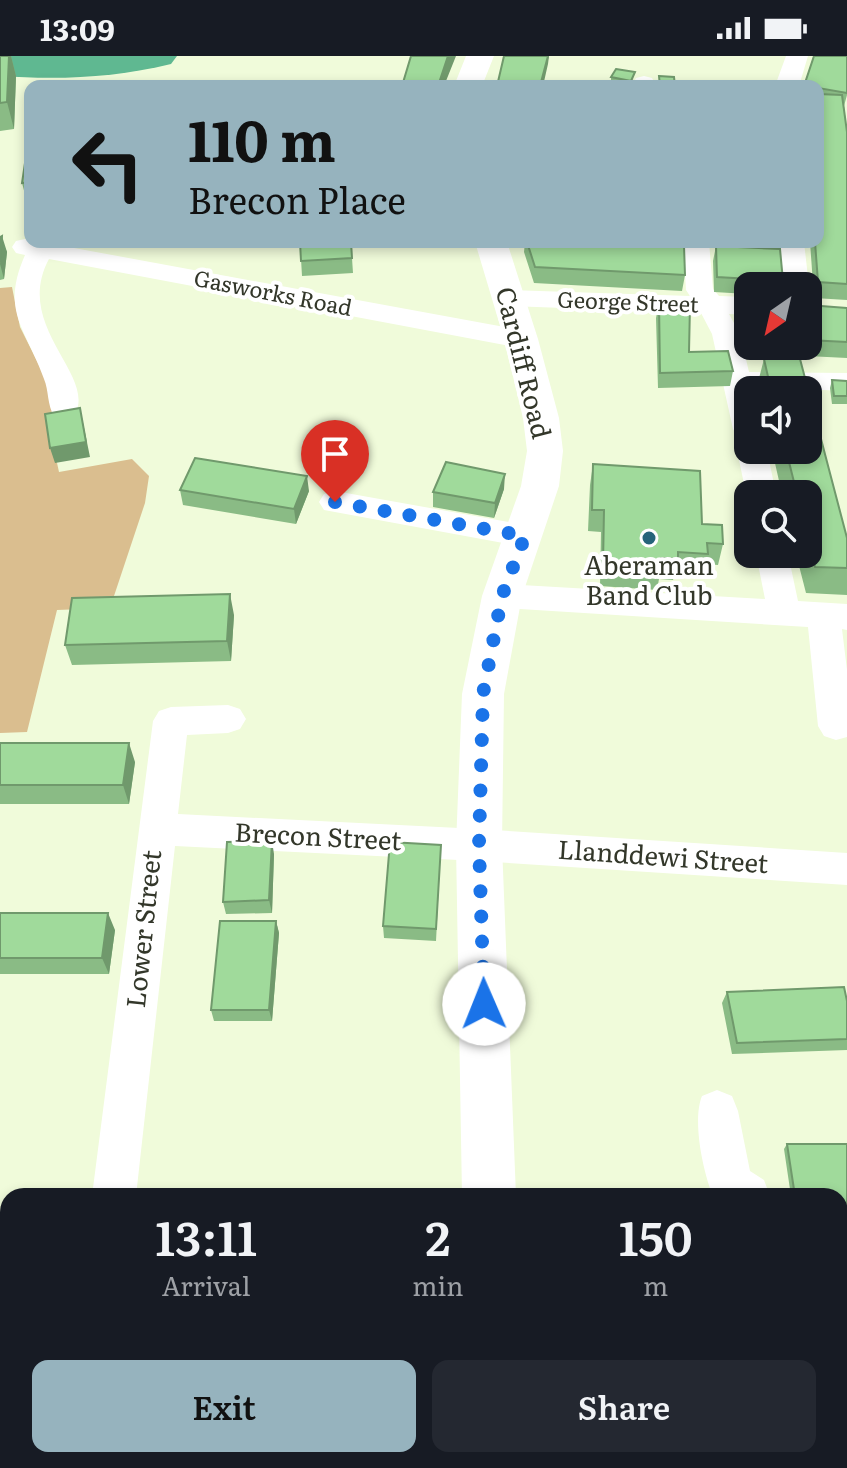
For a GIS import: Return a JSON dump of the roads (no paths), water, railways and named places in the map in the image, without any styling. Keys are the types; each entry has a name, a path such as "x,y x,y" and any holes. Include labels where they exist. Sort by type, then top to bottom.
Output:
{"main road":[{"path":"470,80 480,56"},
{"name":"Cardiff Road","path":"489,1188 479,845 483,694 502,596 540,486 545,451 541,418 521,339 493,248"}],"street":[{"path":"789,80 797,56"},
{"name":"Gasworks Road","path":"64,409 65,392 24,312 25,282 33,248 521,339"},
{"path":"696,248 700,290 726,334 737,376"},
{"path":"792,248 794,272"},
{"name":"George Street","path":"509,298 734,306"},
{"path":"822,381 847,382"},
{"path":"335,502 525,536"},
{"path":"775,568 784,614"},
{"path":"502,596 835,616 836,726"},
{"name":"Lower Street","path":"115,1188 171,721 228,719"},
{"name":"Brecon Street","path":"156,829 479,845"},
{"name":"Llanddewi Street","path":"479,845 847,870"},
{"path":"717,1111 730,1184 736,1188"}],"waterway":[{"path":"0,64 53,68 125,63 157,56"}],"place":[{"name":"Aberaman Band Club","path":"649,538"}]}
